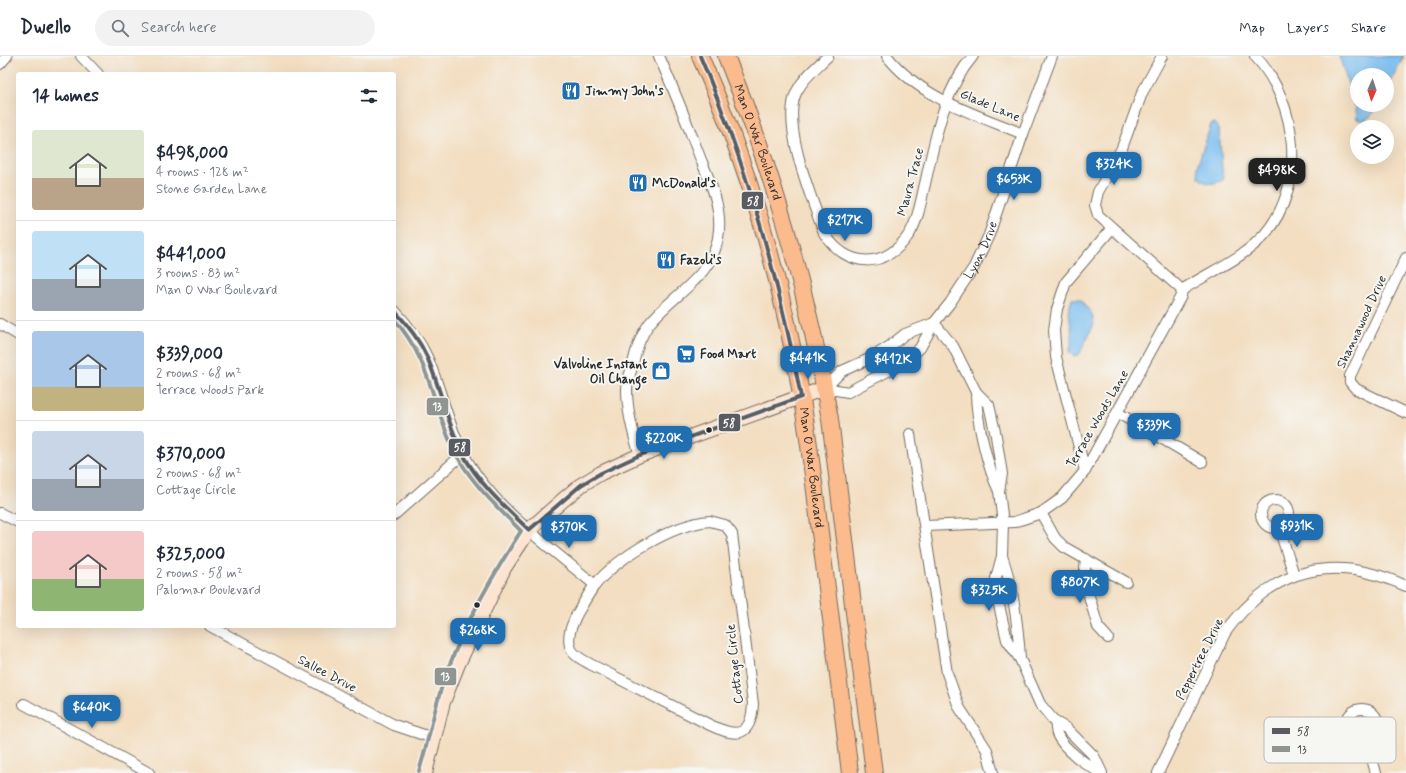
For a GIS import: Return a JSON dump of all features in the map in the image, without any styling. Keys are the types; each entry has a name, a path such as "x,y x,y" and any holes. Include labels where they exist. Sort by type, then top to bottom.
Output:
{"main road":[{"name":"Man O War Boulevard","path":"700,56 721,105 761,222 787,323 810,448 850,773"},
{"name":"Man O War Boulevard","path":"727,57 766,160 783,214 805,299 825,388 874,773"}],"street":[{"path":"0,64 7,56"},
{"path":"81,56 96,72"},
{"path":"640,455 630,424 627,389 638,345 649,325 698,279 707,268 718,240 720,229 716,202 707,174 688,123 658,56"},
{"name":"Maura Trace","path":"828,56 804,80 797,91 791,109 792,130 824,233 839,252 850,257 872,260 884,257 899,246 910,233 921,203 941,119 947,102"},
{"name":"Glade Lane","path":"887,56 908,78 924,90 947,102 1023,134"},
{"name":"Glade Lane","path":"947,102 962,73 973,56"},
{"name":"Lyon Drive","path":"825,388 848,392 903,363 920,348 934,323 950,303 974,266 989,235 1023,134 1052,56"},
{"path":"1162,56 1142,93 1122,148 1094,205 1098,214 1112,228 1163,271 1182,290 1243,253 1255,244 1273,223 1286,198 1290,186 1292,159 1291,133 1278,90 1271,74 1255,56"},
{"path":"1085,471 1056,357 1054,330 1061,295 1066,282 1112,228"},
{"name":"Shannawood Drive","path":"1406,258 1350,376 1350,382 1356,388 1406,413"},
{"name":"Terrace Woods Lane","path":"926,526 1003,523 1041,513 1062,498 1085,471 1181,296 1182,290"},
{"path":"396,312 410,328 427,357 454,435 472,468 498,500 529,530 595,585"},
{"path":"425,773 449,686 470,637 504,568 529,530 581,485 600,473 640,455 825,388 842,371 869,359 905,334 934,323 953,346 976,392 976,409 992,476 999,491 1003,523 1002,556 996,578 998,601 1006,640 1020,659 1040,704 1056,722 1070,731 1094,756 1102,773"},
{"path":"0,324 16,334"},
{"path":"1118,413 1202,462"},
{"path":"910,434 926,526 947,673 959,707 987,750 994,773"},
{"path":"396,513 463,454"},
{"path":"0,513 16,521"},
{"path":"1041,513 1055,538 1064,546 1126,582"},
{"name":"Cottage Circle","path":"710,521 724,525 732,534 734,545 753,704 752,717 746,729 736,733 724,732 577,656 571,650 569,643 570,630 586,598 595,585 622,561 656,540 699,522 710,521"},
{"path":"1279,528 1294,575"},
{"path":"1086,559 1084,579 1098,627 1108,638"},
{"name":"Peppertree Drive","path":"1158,773 1226,633 1235,619 1253,601 1267,590 1294,575 1308,571 1347,569 1371,573 1406,586"},
{"name":"Sallee Drive","path":"214,628 394,725 434,738"},
{"path":"24,704 144,772"},
{"path":"1373,763 1376,773"}],"water":[{"path":"1339,56 1404,56 1394,75 1394,68 1350,68 1350,90"},
{"path":"1356,112 1373,112 1370,117 1364,120 1357,119"},
{"path":"1215,123 1219,129 1223,180 1211,184 1199,178 1197,167 1211,124"},
{"path":"1072,299 1080,299 1092,314 1094,324 1079,355 1073,356 1069,352 1072,338 1069,312"}],"transit line":[{"name":"58","path":"396,312 424,350 457,443 469,465 493,495 529,530 581,485 601,473 640,455 801,397 783,309 760,224 733,139 700,56"},
{"name":"13","path":"396,322 406,334 423,365 445,429 458,458 483,492 521,531 487,587 467,625 449,666 442,686 419,771"}],"place":[{"name":"Jimmy John's","path":"571,91"},
{"name":"McDonald's","path":"638,183"},
{"name":"Fazoli's","path":"666,260"},
{"name":"Food Mart","path":"686,354"},
{"name":"Valvoline Instant Oil Change","path":"661,371"}]}
